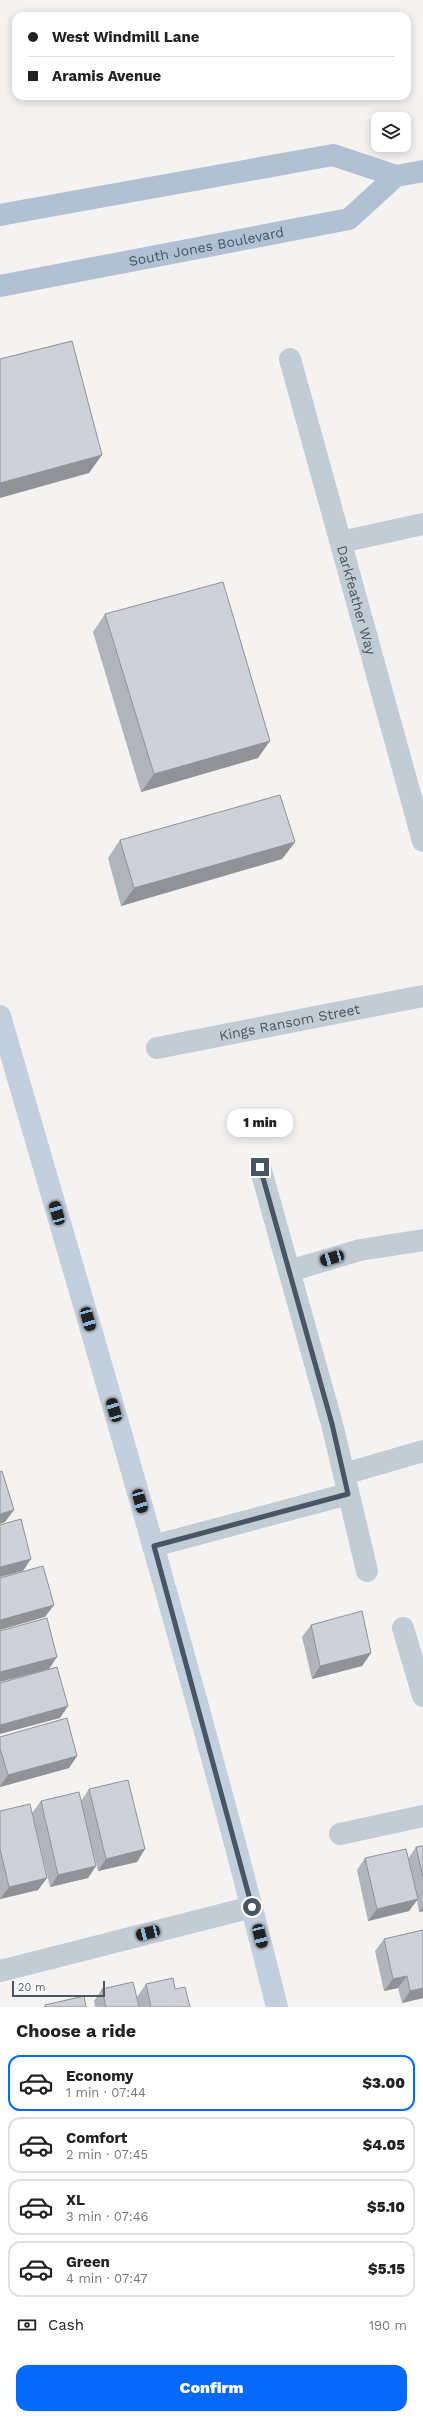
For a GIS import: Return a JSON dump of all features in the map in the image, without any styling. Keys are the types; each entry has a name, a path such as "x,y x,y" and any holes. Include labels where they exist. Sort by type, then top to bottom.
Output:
{"main road":[{"path":"0,215 333,155 396,176 423,171"},
{"name":"South Jones Boulevard","path":"0,286 349,219 396,176"}],"street":[{"name":"Darkfeather Way","path":"290,358 423,841"},
{"path":"341,542 423,524"},
{"name":"Kings Ransom Street","path":"157,1048 423,996"},
{"path":"0,1016 154,1546 252,1907 277,2007"},
{"path":"260,1167 332,1424 367,1570"},
{"path":"289,1271 360,1250 423,1240"},
{"path":"154,1546 346,1484 423,1451"},
{"path":"403,1628 423,1696"},
{"path":"340,1834 423,1816"},
{"path":"0,1970 252,1907"}],"building":[{"path":"72,341 102,455 0,483 0,359"},
{"path":"223,582 270,741 154,774 105,614"},
{"path":"280,795 295,842 134,888 120,840"},
{"path":"2,1471 14,1510 0,1514 0,1472"},
{"path":"21,1519 31,1559 0,1567 0,1525"},
{"path":"43,1566 54,1605 0,1620 0,1578"},
{"path":"362,1611 371,1653 320,1666 311,1625"},
{"path":"47,1618 57,1657 0,1672 0,1631"},
{"path":"57,1667 68,1706 0,1725 0,1683"},
{"path":"67,1718 77,1756 8,1775 0,1748 0,1737"},
{"path":"128,1780 145,1849 106,1859 89,1789"},
{"path":"79,1792 96,1866 58,1875 41,1801"},
{"path":"30,1804 47,1878 9,1887 0,1849 0,1811"},
{"path":"423,1846 423,1877 416,1847"},
{"path":"406,1849 418,1899 377,1909 365,1858"},
{"path":"423,1930 423,1988 410,1991 407,1976 393,1979 384,1939"},
{"path":"173,1978 175,1989 185,1987 190,2007 151,2007 146,1984"},
{"path":"133,1982 139,2007 106,2007 102,1989"},
{"path":"84,1996 86,2007 45,2007 45,2005"}],"route":[{"path":"252,1907 154,1546 348,1494 332,1424 260,1167"}]}
